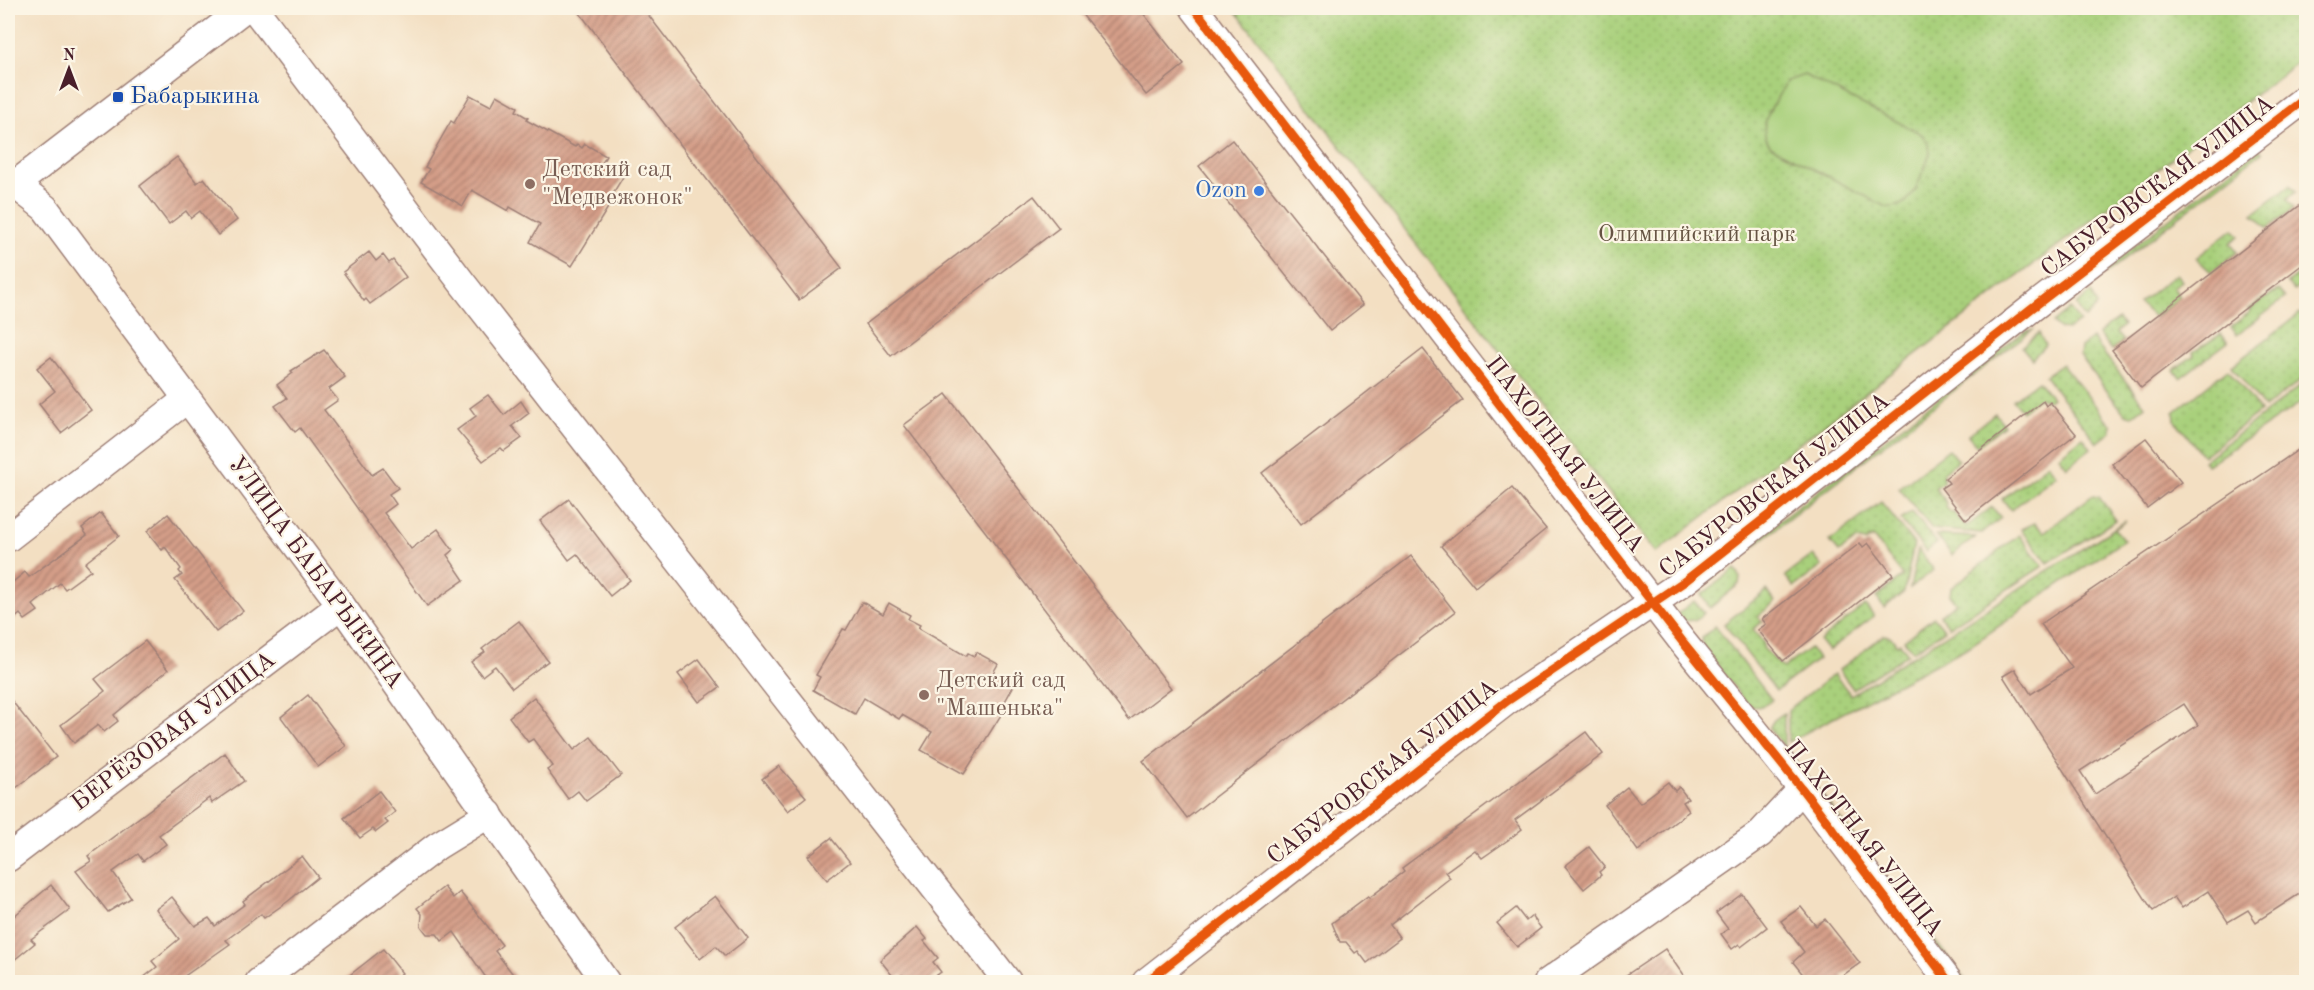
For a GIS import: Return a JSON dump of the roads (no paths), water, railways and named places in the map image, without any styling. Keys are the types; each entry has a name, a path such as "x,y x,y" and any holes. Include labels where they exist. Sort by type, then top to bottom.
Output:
{"street":[{"path":"10,185 245,8"},
{"path":"254,8 463,284 1008,982"},
{"name":"ПАХОТНАЯ УЛИЦА","path":"1194,8 1654,604 1802,789 1939,979"},
{"name":"САБУРОВСКАЯ УЛИЦА","path":"1146,982 1507,701 1654,604 2307,98"},
{"name":"УЛИЦА БАБАРЫКИНА","path":"10,185 45,208 341,605 606,982"},
{"path":"8,538 187,399"},
{"name":"БЕРЁЗОВАЯ УЛИЦА","path":"8,858 341,605"},
{"path":"1548,982 1760,834 1802,789"},
{"path":"259,982 436,846 489,814"}],"place":[{"name":"Бабарыкина","path":"118,97"},
{"name":"Детский сад \"Медвежонок\"","path":"530,184"},
{"name":"Ozon","path":"1259,191"},
{"name":"Детский сад \"Машенька\"","path":"924,695"}],"park label":[{"name":"Олимпийский парк","path":"1697,235"}]}
